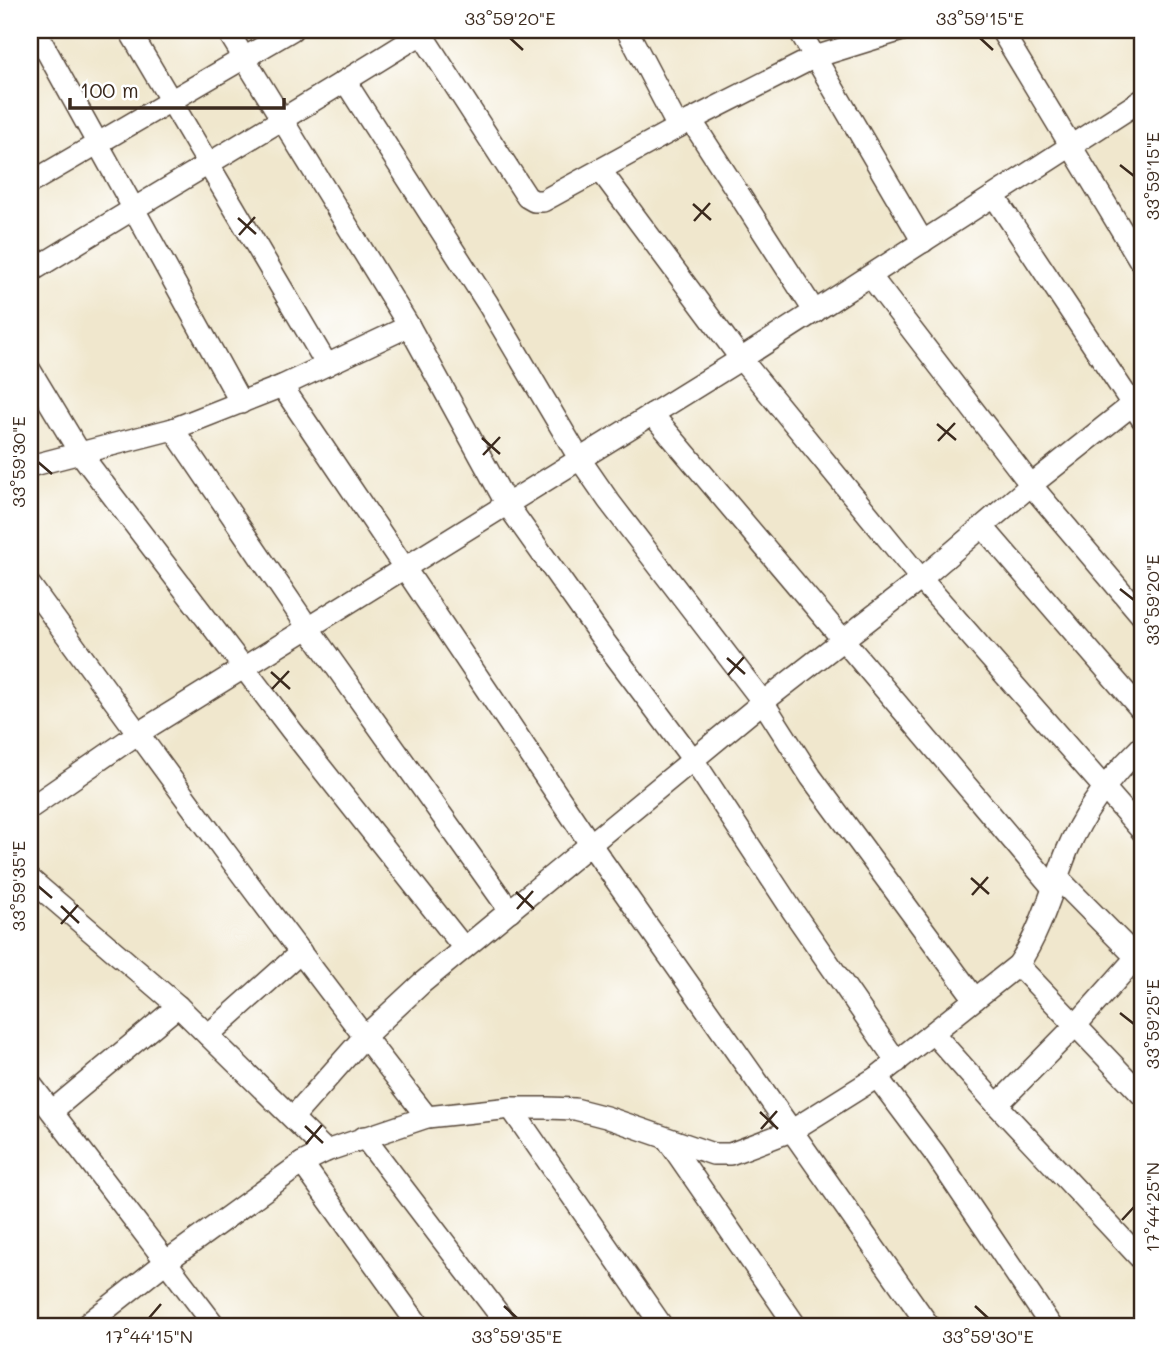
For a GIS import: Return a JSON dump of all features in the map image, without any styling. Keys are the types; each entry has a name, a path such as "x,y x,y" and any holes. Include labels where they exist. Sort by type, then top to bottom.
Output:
{"street":[{"path":"35,30 241,403"},
{"path":"129,30 173,100 327,365"},
{"path":"227,30 409,327 506,503 694,761 897,1062"},
{"path":"30,183 292,30"},
{"path":"626,30 685,124 815,312"},
{"path":"799,30 923,242"},
{"path":"30,272 209,162 284,120 420,32 527,197 534,201 543,201 815,57 902,30"},
{"path":"1000,30 1142,264"},
{"path":"345,82 488,304 579,458 608,500 763,702 811,777 975,999"},
{"path":"30,808 137,734 871,277 1142,100"},
{"path":"601,171 741,359 921,579 1142,831"},
{"path":"293,1117 390,1011 464,948 763,702 921,579 1031,485 1139,407 994,196"},
{"path":"871,277 1031,485 1142,617"},
{"path":"30,466 173,429 282,386 409,327"},
{"path":"30,370 79,453 464,948"},
{"path":"282,386 591,845 929,1326"},
{"path":"652,414 843,641 1055,882 1140,957 997,1105"},
{"path":"173,429 309,629 510,911"},
{"path":"983,527 1142,711"},
{"path":"30,585 137,734 427,1117"},
{"path":"85,1326 167,1261 302,1163 363,1137 427,1117 511,1108 575,1109 639,1127 713,1154 730,1154 791,1131 877,1077 1018,965 1032,940 1086,816 1104,788 1142,746"},
{"path":"30,879 178,1006 326,1152"},
{"path":"208,1035 301,952"},
{"path":"1018,965 1142,1095"},
{"path":"51,1111 178,1006"},
{"path":"933,1033 1142,1260"},
{"path":"877,1077 935,1154 1051,1326"},
{"path":"30,1083 215,1326"},
{"path":"511,1108 662,1326"},
{"path":"363,1137 508,1326"},
{"path":"667,1139 796,1326"},
{"path":"302,1163 419,1326"}]}
